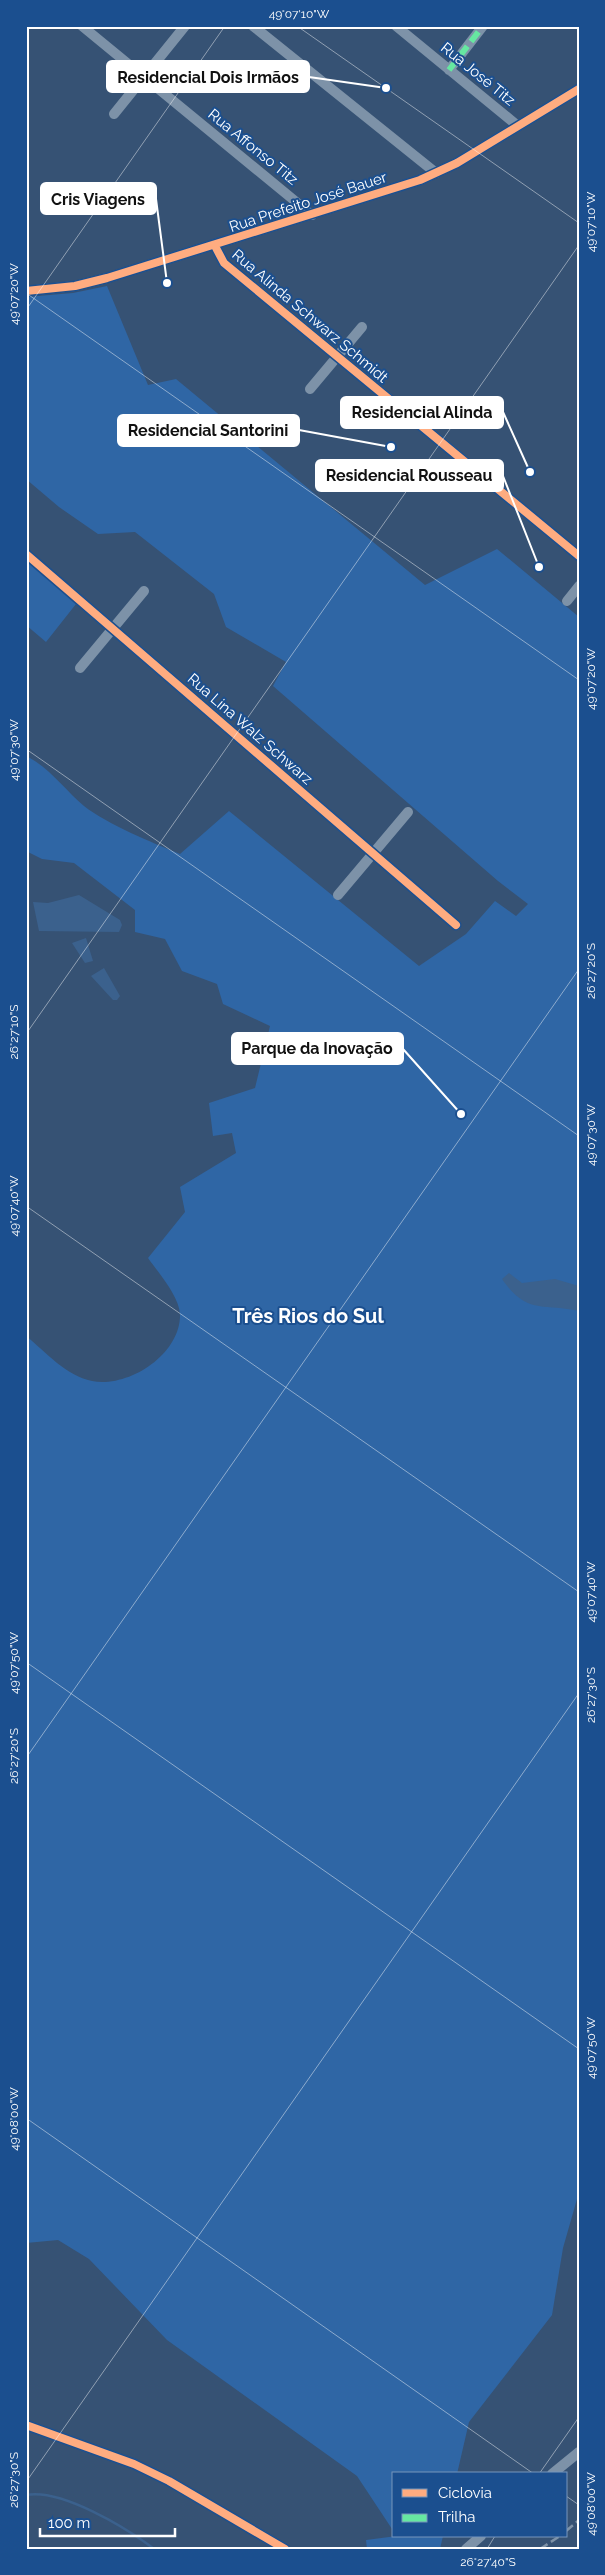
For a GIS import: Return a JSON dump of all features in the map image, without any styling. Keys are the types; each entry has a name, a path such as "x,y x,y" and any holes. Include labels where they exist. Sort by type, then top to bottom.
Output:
{"street":[{"name":"Rua Affonso Titz","path":"82,26 312,215"},
{"path":"114,114 185,26"},
{"path":"253,26 436,174"},
{"name":"Rua José Titz","path":"396,26 518,126"},
{"path":"449,70 483,26"},
{"name":"Rua Prefeito José Bauer","path":"26,291 83,284 215,246 436,174 579,89"},
{"name":"Rua Alinda Schwarz Schmidt","path":"215,246 224,263 579,556"},
{"path":"310,390 362,326"},
{"name":"Rua Lina Walz Schwarz","path":"26,554 456,925"},
{"path":"567,601 579,586"},
{"path":"80,668 144,591"},
{"path":"338,895 408,812"},
{"path":"26,2425 152,2473 198,2496 285,2549"},
{"path":"554,2472 579,2452"},
{"path":"466,2549 479,2538"}],"shaded area":[{"path":"107,286 148,385 176,379 425,585 497,549 579,617 579,2192 563,2248 552,2315 469,2422 457,2472 392,2472 392,2529 357,2476 167,2340 89,2259 58,2240 26,2243 26,1336 65,1369 92,1381 106,1382 122,1379 150,1365 162,1355 172,1342 178,1329 179,1307 172,1292 148,1258 185,1212 180,1187 236,1153 232,1133 213,1136 209,1103 255,1088 270,1026 223,1004 217,984 182,971 165,939 135,932 135,910 74,863 42,859 26,851 26,756 42,766 84,806 105,820 130,833 180,854 229,811 419,966 466,934 495,901 516,916 528,904 498,881 273,686 286,662 226,627 214,594 135,532 98,534 59,507 26,479 26,297 73,293"},
{"path":"28,560 76,604 46,642 26,625"},
{"path":"79,895 120,920 122,925 119,932 39,931 33,902 48,903"},
{"path":"86,938 93,961 85,963 72,943"},
{"path":"104,968 120,996 117,1000 113,1000 91,976"},
{"path":"509,1273 522,1283 555,1279 579,1286 579,1311 536,1306 528,1303 519,1298 502,1279"},
{"path":"392,2537 443,2538 440,2549 367,2549 366,2540"}],"waterway":[{"path":"26,2495 40,2494 75,2503 111,2521 154,2549"}],"railway":[{"path":"568,2529 579,2520"},
{"path":"540,2549 557,2538"}],"marked path":[{"path":"449,70 483,26"}],"cycle path":[{"path":"26,291 75,286 107,278 420,180 457,163 579,89"},
{"path":"215,246 224,263 579,556"},
{"path":"26,554 456,925"},
{"path":"26,2425 134,2464 169,2481 285,2549"}],"place":[{"name":"Residencial Dois Irmãos","path":"386,88"},
{"name":"Cris Viagens","path":"167,283"},
{"name":"Residencial Santorini","path":"391,447"},
{"name":"Residencial Alinda","path":"530,472"},
{"name":"Residencial Rousseau","path":"539,567"},
{"name":"Parque da Inovação","path":"461,1114"}],"district":[{"name":"Três Rios do Sul","path":"308,1316"}]}
